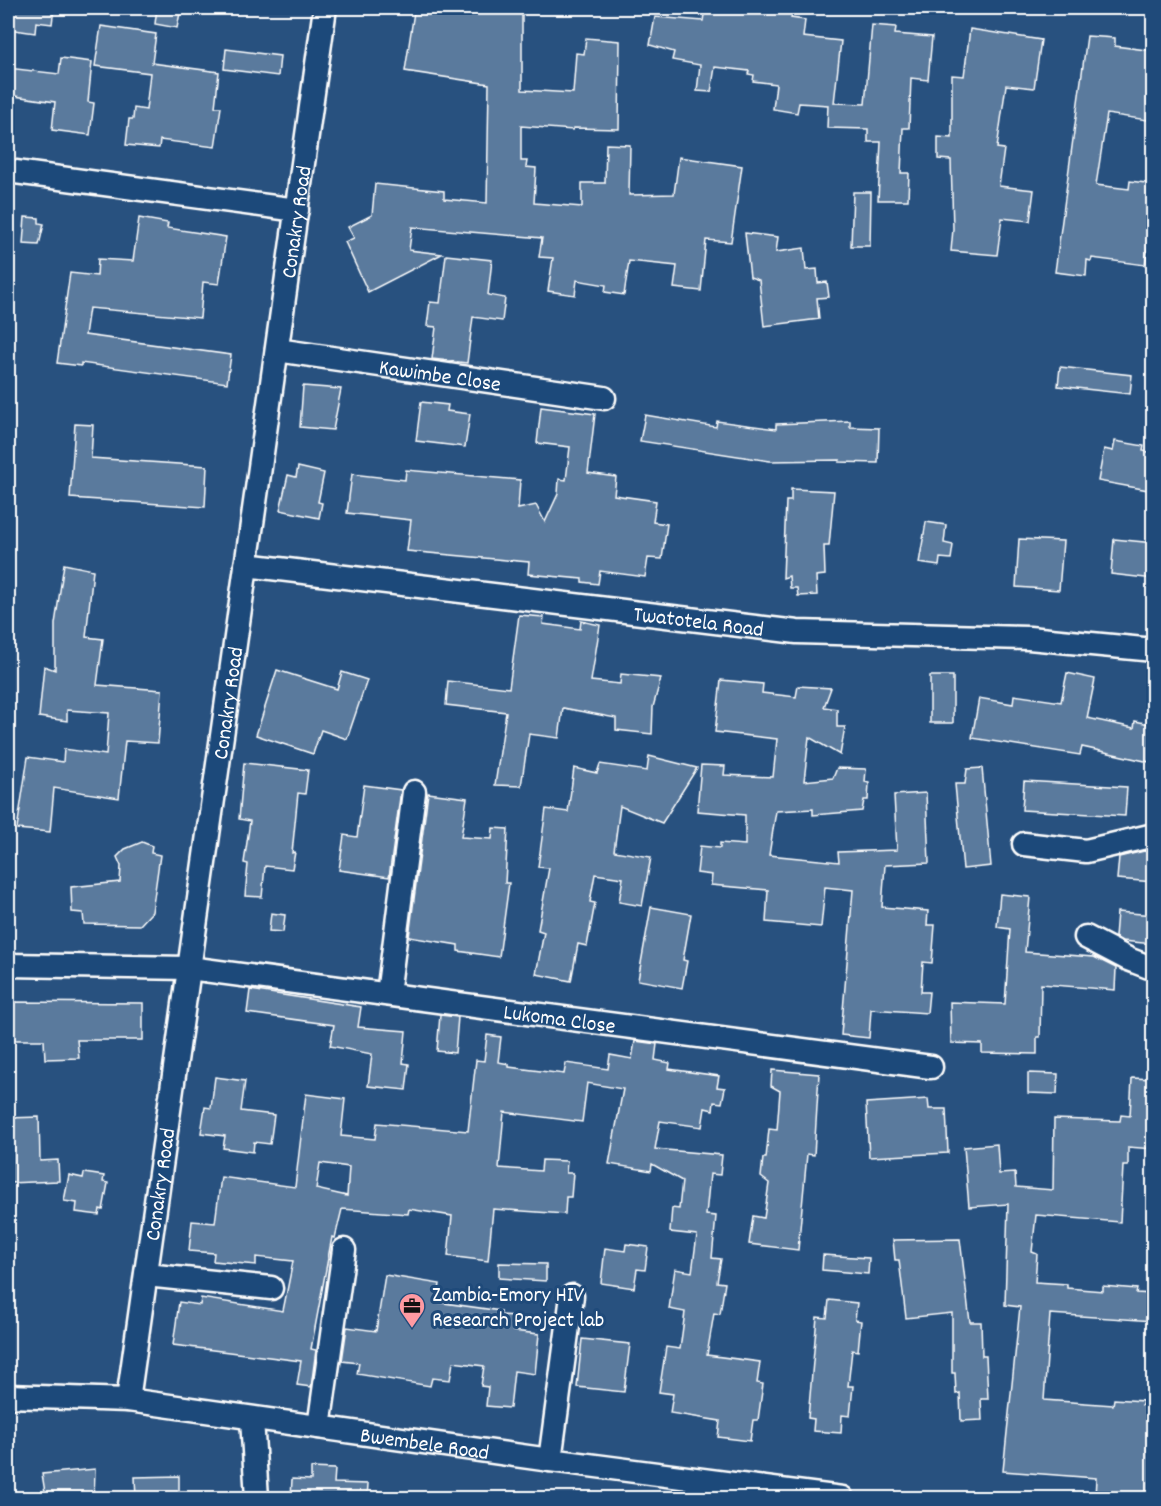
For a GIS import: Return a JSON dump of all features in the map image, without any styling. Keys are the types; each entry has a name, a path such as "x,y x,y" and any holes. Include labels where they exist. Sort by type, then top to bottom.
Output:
{"street":[{"name":"Conakry Road","path":"128,1400 325,8"},
{"path":"8,171 297,210"},
{"name":"Kawimbe Close","path":"277,350 604,398"},
{"name":"Twatotela Road","path":"246,565 797,632 1029,639 1154,650"},
{"path":"388,994 414,792"},
{"path":"1024,844 1086,851 1154,835"},
{"path":"1086,937 1128,960 1154,969"},
{"name":"Lukoma Close","path":"8,965 189,968 931,1067"},
{"path":"319,1427 344,1250"},
{"path":"146,1275 271,1288"},
{"path":"550,1460 572,1296"},
{"name":"Bwembele Road","path":"8,1396 128,1400 550,1460 720,1491 842,1498"},
{"path":"252,1419 257,1498"}],"building":[{"path":"8,8 54,8 52,24 36,22 35,33 8,29"},
{"path":"157,8 181,8 177,28 155,24"},
{"path":"437,8 522,10 522,90 573,93 576,53 584,54 586,38 620,41 619,129 573,128 573,130 521,126 521,161 527,161 526,167 536,168 534,203 582,207 582,183 605,183 606,144 630,145 629,195 674,194 679,157 742,166 731,242 706,240 701,291 674,288 677,266 629,261 624,295 605,292 606,285 577,280 575,295 548,291 553,258 539,257 542,238 412,227 409,250 442,254 368,292 345,242 354,238 348,227 372,215 375,184 444,191 444,199 487,203 489,84 405,71 414,12 436,15"},
{"path":"705,8 793,8 791,18 805,20 803,37 841,41 834,103 865,104 872,25 896,27 895,34 932,37 928,80 911,78 909,128 903,128 901,173 909,173 908,200 878,200 881,142 868,142 868,129 827,128 828,105 799,103 797,113 773,109 776,84 753,81 754,75 748,74 749,71 715,67 711,92 697,91 700,65 672,60 674,52 650,45 655,17 703,21"},
{"path":"101,26 156,34 152,63 219,72 215,107 221,107 215,147 160,140 159,148 126,145 129,119 133,119 134,108 146,110 150,73 95,66"},
{"path":"970,29 1041,40 1034,88 1006,85 997,148 1004,149 999,186 1034,190 1030,221 1002,218 997,255 951,251 953,229 951,160 938,159 938,137 952,138 952,75 964,76"},
{"path":"1087,36 1115,38 1115,46 1154,51 1154,121 1107,114 1096,185 1129,189 1130,181 1154,184 1154,207 1145,265 1092,258 1091,261 1087,260 1086,276 1055,272"},
{"path":"226,49 280,56 278,76 224,69"},
{"path":"61,58 92,62 88,102 94,103 90,135 52,130 55,102 8,95 8,68 59,74"},
{"path":"853,192 871,192 870,246 851,246"},
{"path":"25,217 39,218 39,223 44,224 39,245 23,244"},
{"path":"139,218 168,223 167,228 226,237 219,284 203,282 200,318 89,308 85,335 231,355 227,383 81,363 81,366 57,363 70,273 97,276 98,259 133,261"},
{"path":"745,233 778,237 776,252 804,248 806,270 817,269 818,283 827,282 829,297 817,298 819,319 764,326 759,280 750,277"},
{"path":"446,255 492,260 488,295 505,298 502,321 473,317 467,363 432,359 436,327 427,326 430,302 440,303"},
{"path":"1060,367 1132,375 1130,394 1058,386"},
{"path":"303,386 341,389 333,430 300,427"},
{"path":"421,402 448,405 447,411 470,414 465,447 416,441"},
{"path":"541,407 595,414 588,473 616,477 614,495 656,501 653,522 667,524 662,559 648,558 645,577 600,571 598,584 582,582 582,579 528,574 529,562 407,551 411,520 347,513 352,474 405,480 406,470 520,480 518,509 536,505 545,522 558,494 559,479 566,480 570,447 537,443"},
{"path":"645,415 716,427 717,421 776,429 776,424 850,421 850,427 879,428 878,463 839,462 840,460 770,461 640,441"},
{"path":"75,424 93,425 91,458 207,466 205,507 70,498"},
{"path":"1115,441 1144,446 1143,451 1154,453 1154,491 1098,481 1104,449 1113,451"},
{"path":"298,467 324,473 318,502 322,503 319,518 280,510 288,475 296,477"},
{"path":"791,489 834,491 829,546 824,546 825,575 816,576 817,595 798,596 797,588 790,588 789,576 783,578 786,501 791,501"},
{"path":"926,522 946,525 944,543 953,545 951,559 940,558 939,566 919,563"},
{"path":"1019,539 1063,541 1059,590 1016,587"},
{"path":"1114,539 1154,543 1154,579 1111,574"},
{"path":"64,564 93,570 86,637 103,639 97,685 162,690 158,743 125,741 119,798 54,788 50,832 17,829 28,757 63,762 64,749 106,755 109,713 67,710 67,721 39,717 44,666 55,670 55,624"},
{"path":"519,615 544,617 543,624 580,629 581,621 600,625 591,681 620,684 621,674 661,678 653,707 652,734 616,730 616,718 563,708 559,738 529,734 521,786 495,785 506,712 446,705 448,681 509,688"},
{"path":"277,670 337,689 342,672 367,680 347,739 321,730 313,754 256,735"},
{"path":"1067,673 1095,679 1087,718 1134,728 1135,721 1154,725 1154,763 1082,747 1080,755 972,738 979,698 1013,704 1014,695 1061,702"},
{"path":"930,676 953,676 953,723 930,723"},
{"path":"721,680 763,684 762,693 796,697 798,686 831,688 824,707 837,709 837,727 845,727 840,755 809,737 804,781 833,778 837,768 866,769 865,782 869,783 868,800 864,800 862,811 813,815 813,809 776,811 769,855 839,862 838,852 897,850 894,795 926,793 929,863 885,865 882,907 928,911 927,925 935,925 932,963 923,962 921,992 929,992 927,1013 871,1009 869,1038 841,1035 853,890 825,887 821,927 766,922 768,890 711,885 712,875 697,873 700,846 720,848 720,843 745,845 745,815 697,811 701,765 725,766 724,775 773,777 777,739 715,732"},
{"path":"649,756 697,768 662,823 620,806 614,851 651,857 642,906 619,902 623,878 595,874 590,902 595,903 587,946 578,944 571,981 536,974 544,932 538,930 549,868 538,867 546,809 568,812 574,768 597,773 600,764 647,771"},
{"path":"244,763 308,770 305,794 298,793 292,869 265,866 262,897 245,896 248,864 244,863 250,821 239,819"},
{"path":"982,768 991,866 963,869 955,784 965,784 967,769"},
{"path":"1024,781 1127,787 1125,816 1022,810"},
{"path":"364,785 401,790 389,877 339,870 344,835 357,837"},
{"path":"428,793 467,798 461,837 492,839 493,828 508,829 505,883 509,883 499,957 458,951 458,945 409,937"},
{"path":"142,842 152,846 151,853 160,855 152,912 140,925 84,924 83,913 72,912 71,887 120,882 121,866 117,857 125,849"},
{"path":"1144,851 1154,852 1154,882 1117,879 1119,857"},
{"path":"1000,894 1030,897 1025,952 1094,957 1116,968 1115,990 1041,984 1040,1037 1037,1037 1037,1054 982,1053 982,1044 951,1043 950,1002 1005,1004 1010,929 997,927"},
{"path":"651,907 691,914 683,960 687,961 682,988 638,980"},
{"path":"1117,912 1154,915 1154,944 1122,941 1115,937"},
{"path":"271,913 285,915 283,932 269,931"},
{"path":"250,990 361,1007 358,1027 406,1031 403,1063 409,1064 406,1090 368,1086 372,1054 330,1046 334,1025 247,1013"},
{"path":"8,1002 143,1003 143,1040 77,1040 79,1058 45,1059 44,1040 8,1040"},
{"path":"440,1015 458,1017 455,1053 437,1051"},
{"path":"487,1035 501,1037 498,1062 509,1064 509,1067 564,1074 566,1063 608,1069 610,1055 632,1059 635,1041 657,1044 655,1060 670,1063 669,1069 719,1076 717,1087 725,1088 722,1103 714,1102 713,1110 705,1108 702,1127 660,1121 655,1149 722,1155 720,1175 710,1174 706,1215 716,1216 712,1258 721,1259 717,1282 725,1283 720,1314 714,1313 707,1355 760,1362 757,1383 763,1384 758,1420 753,1420 750,1441 718,1437 720,1421 670,1413 673,1394 659,1392 666,1347 680,1349 685,1312 669,1309 675,1269 692,1272 697,1235 670,1232 672,1208 679,1209 682,1181 652,1164 651,1171 609,1164 623,1089 587,1083 582,1122 504,1112 499,1168 541,1171 542,1160 567,1161 566,1173 573,1173 571,1197 566,1197 565,1214 493,1209 488,1261 448,1256 452,1216 409,1209 408,1214 342,1209 335,1238 332,1237 311,1349 316,1350 311,1387 297,1385 301,1361 173,1345 179,1302 200,1305 201,1298 283,1311 293,1261 256,1257 256,1265 213,1261 214,1253 189,1251 192,1221 215,1223 221,1177 295,1187 306,1094 345,1099 341,1136 375,1139 377,1123 468,1131 476,1060 484,1061","holes":["320,1163 349,1167 347,1196 316,1189"]},
{"path":"772,1070 819,1074 814,1155 807,1154 798,1250 749,1244 753,1216 764,1218 769,1183 761,1177 763,1158 766,1158 769,1129 777,1130 780,1091 771,1086"},
{"path":"1028,1073 1058,1074 1057,1094 1028,1093"},
{"path":"215,1077 245,1081 241,1111 274,1115 270,1144 254,1142 253,1152 223,1148 225,1136 201,1133 205,1107 211,1108"},
{"path":"1132,1078 1154,1079 1154,1149 1128,1147 1128,1166 1123,1166 1120,1222 1036,1215 1032,1252 1037,1254 1035,1282 1067,1284 1067,1288 1103,1291 1103,1286 1137,1289 1136,1293 1154,1294 1154,1321 1050,1314 1044,1400 1113,1405 1114,1399 1143,1401 1142,1405 1154,1406 1154,1498 1095,1498 1096,1478 1003,1471 1020,1307 1005,1305 1008,1204 969,1207 964,1147 997,1144 999,1174 1015,1173 1016,1187 1053,1190 1054,1119 1120,1121 1121,1115 1130,1116"},
{"path":"928,1099 929,1109 946,1109 948,1153 869,1157 866,1103"},
{"path":"39,1117 40,1161 58,1160 59,1181 8,1183 8,1118"},
{"path":"84,1173 104,1176 103,1182 108,1183 103,1210 100,1209 99,1215 76,1212 77,1203 64,1201 69,1175 83,1178"},
{"path":"960,1239 970,1322 981,1322 982,1356 986,1356 988,1399 981,1399 982,1420 961,1421 960,1393 956,1394 955,1373 952,1373 952,1313 906,1318 899,1260 895,1260 893,1240"},
{"path":"626,1244 648,1247 645,1270 637,1269 634,1288 601,1283 605,1248 625,1251"},
{"path":"823,1255 869,1258 868,1274 822,1270"},
{"path":"499,1263 546,1264 546,1281 499,1278"},
{"path":"385,1275 440,1284 437,1302 501,1311 501,1315 515,1316 513,1331 539,1334 535,1374 514,1371 510,1408 486,1406 488,1387 481,1386 484,1366 453,1362 450,1380 432,1378 430,1386 357,1374 359,1363 342,1361 347,1327 376,1331"},
{"path":"829,1300 857,1303 855,1320 861,1321 858,1351 852,1350 848,1386 853,1386 850,1416 842,1415 841,1433 813,1431 814,1419 808,1418 817,1317 827,1318"},
{"path":"582,1339 630,1344 624,1392 577,1387"},
{"path":"311,1468 335,1469 334,1483 368,1484 367,1498 291,1498 292,1479 311,1480"},
{"path":"95,1469 94,1498 46,1498 42,1474"},
{"path":"179,1476 179,1492 174,1494 174,1498 136,1498 135,1477"}],"place":[{"name":"Zambia-Emory HIV Research Project lab","path":"412,1329"}]}
